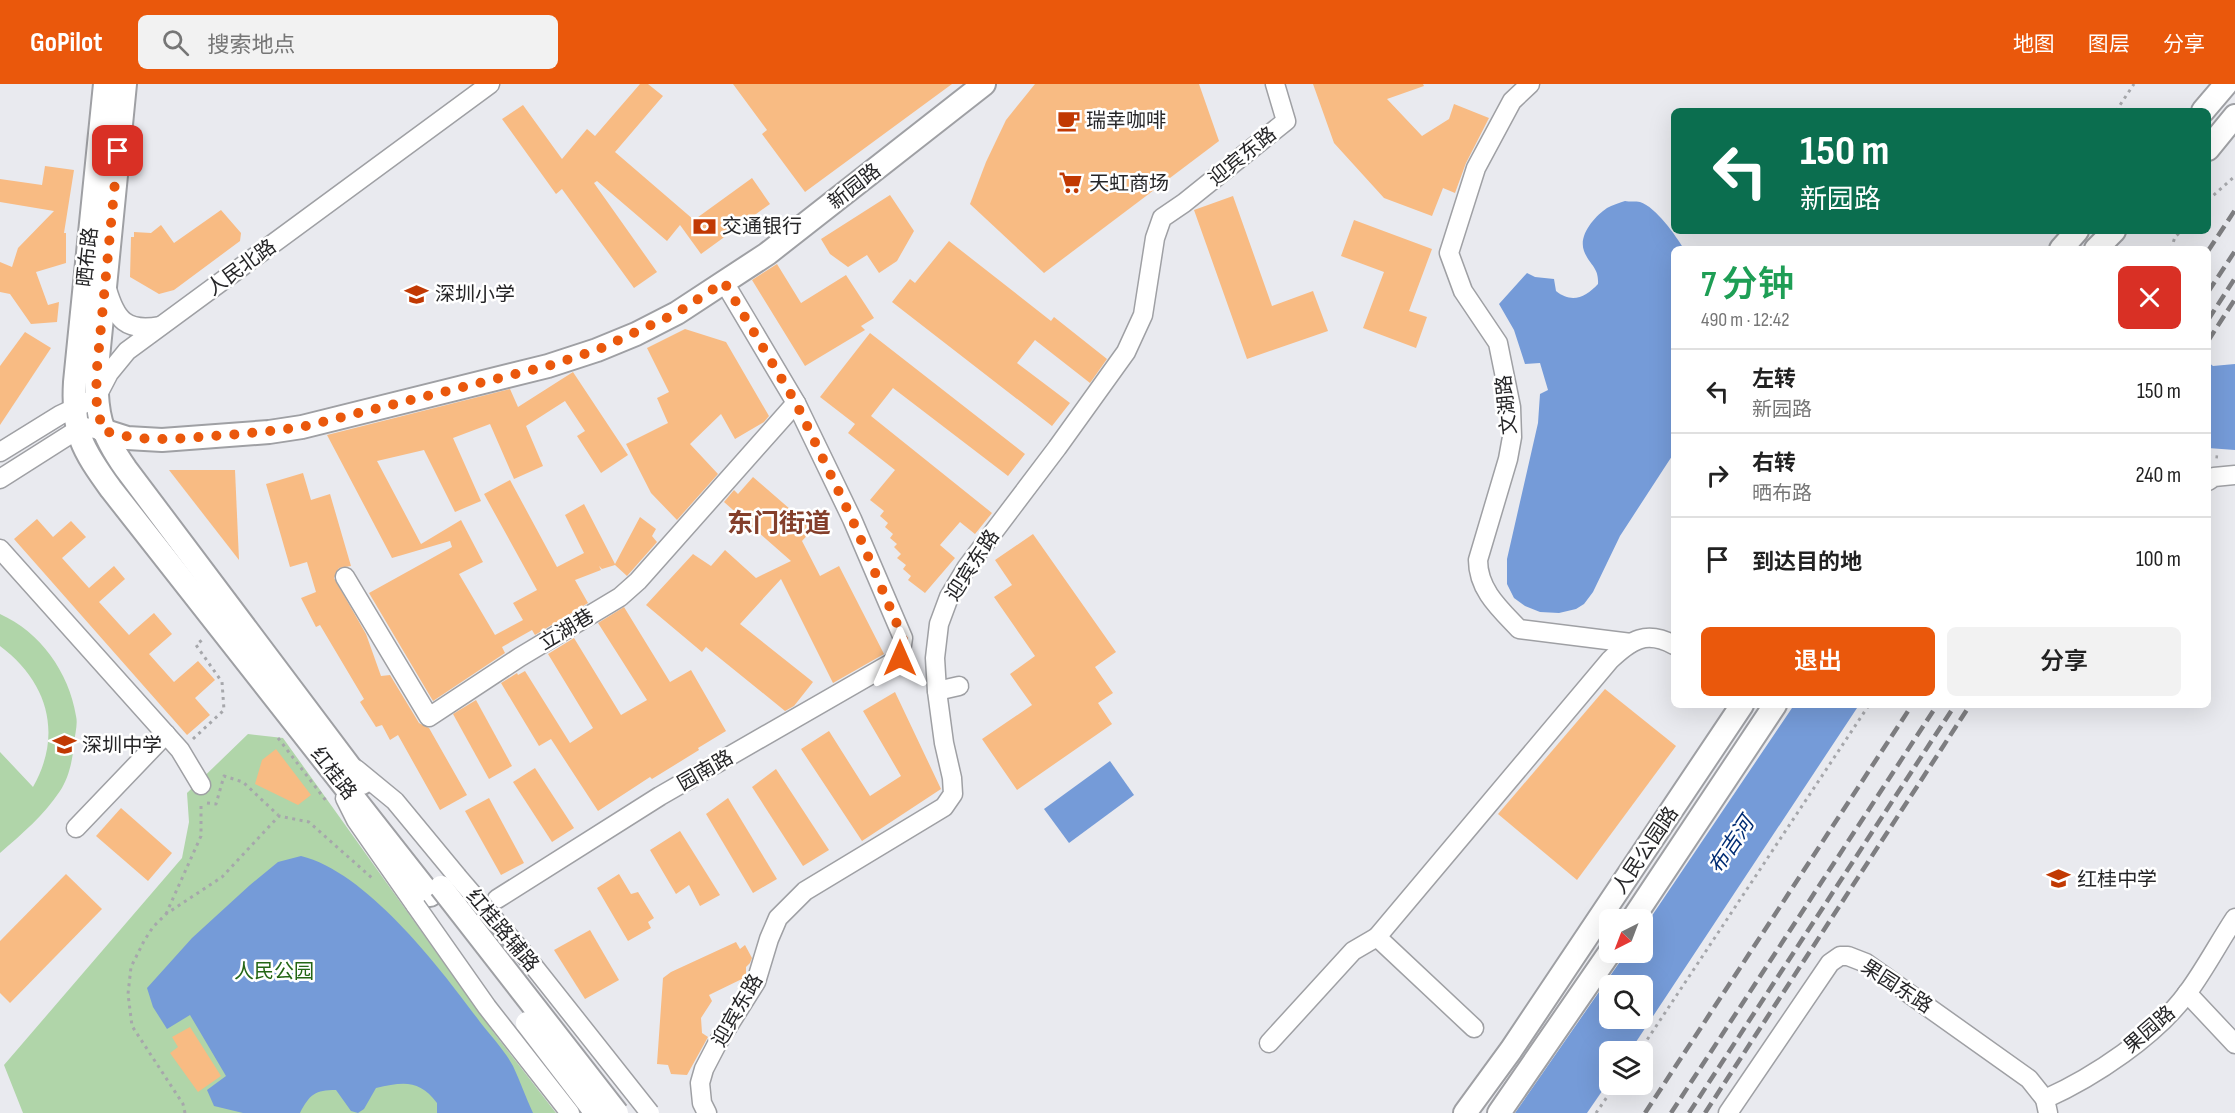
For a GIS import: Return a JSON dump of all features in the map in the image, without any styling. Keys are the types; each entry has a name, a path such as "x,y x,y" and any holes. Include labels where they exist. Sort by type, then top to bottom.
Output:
{"main road":[{"name":"晒布路","path":"76,419 79,343 105,84"},
{"name":"晒布路","path":"102,430 96,398 97,368 125,84"},
{"name":"新园路","path":"102,430 127,438 162,440 269,432 302,427 548,366 597,350 677,313 767,254 984,84"},
{"path":"2206,108 2226,84"},
{"path":"2211,145 2235,116"},
{"path":"2064,246 2074,234"},
{"path":"2099,246 2111,234"},
{"name":"红桂路","path":"76,419 93,463 111,489 337,764 436,891 617,1113"},
{"name":"红桂路","path":"102,430 126,469 337,764"},
{"name":"人民公园路","path":"1465,1113 1511,1050 1740,708"},
{"name":"人民公园路","path":"1639,909 1773,708"},
{"name":"红桂路","path":"436,891 596,1113"},
{"path":"1499,1113 1602,963"}],"street":[{"name":"人民北路","path":"96,398 118,361 160,326 490,84"},
{"name":"迎宾东路","path":"707,1113 702,1103 700,1083 704,1069 756,982 778,918 805,891 944,807 953,795 937,691 935,658 939,624 949,597 967,567 1058,448 1126,352 1143,315 1155,238 1162,218 1286,122 1275,84"},
{"name":"文湖路","path":"1530,84 1512,101 1476,168 1449,253 1463,291 1498,343 1511,407 1512,437 1508,459 1478,560 1478,574 1491,600 1519,629 1631,643 1642,637 1655,637 1671,644"},
{"path":"724,282 796,403"},
{"path":"105,284 114,310 121,320 131,327 144,329 160,326"},
{"path":"0,479 76,419 96,398"},
{"name":"立湖巷","path":"345,578 429,717 520,657 620,597 638,581 796,403"},
{"name":"园南路","path":"497,899 660,796 900,658 903,638 852,519 796,403"},
{"path":"0,452 60,415 76,419 84,427 102,430"},
{"path":"2211,479 2235,475"},
{"path":"0,549 180,750 201,794"},
{"path":"1269,1043 1353,951 1377,937 1610,660 1631,643"},
{"path":"937,691 959,686"},
{"path":"76,828 166,734"},
{"name":"红桂路辅路","path":"337,764 395,801 487,1007 570,1113"},
{"name":"红桂路辅路","path":"436,891 524,954 650,1113"},
{"name":"果园路","path":"2047,1106 2128,1049 2162,1021 2187,993 2235,918"},
{"path":"1377,937 1474,1028"},
{"name":"果园东路","path":"1728,1113 1830,963 1840,956 1848,956 1866,963 1898,984 2029,1079 2047,1106"},
{"path":"2187,993 2235,1044"}],"path":[{"path":"2118,108 2134,84"},
{"path":"2211,197 2235,176"},
{"path":"180,750 224,710 222,682 196,645 202,640"},
{"path":"1646,1041 1867,708"},
{"path":"166,914 222,877 279,816 243,782 224,776 216,804 201,794"},
{"path":"185,1113 183,1104 132,1026 128,994 132,967 144,941 166,914 201,836 201,794"},
{"path":"1596,1113 1608,1095"}],"green space":[{"path":"0,614 28,631 50,655 67,684 77,722 72,761 63,786 40,816 0,853 0,752 33,787 47,748 48,729 46,710 30,676 0,646"},
{"name":"人民公园","path":"248,734 283,738 494,1033 556,1113 23,1113 4,1065 182,858 189,822 187,793"}],"water":[{"path":"1625,201 1640,202 1646,205 1665,222 1671,234 1674,234 1682,246 1671,246 1671,458 1620,536 1593,592 1584,604 1576,609 1559,613 1540,612 1525,606 1514,598 1507,584 1507,559 1538,423 1540,394 1548,390 1540,363 1525,364 1514,330 1499,304 1527,273 1535,277 1554,279 1556,291 1568,297 1578,297 1593,289 1598,284 1598,278 1596,270 1584,251 1583,239 1593,221 1602,211"},
{"path":"2211,364 2235,364 2235,450 2211,448"},
{"name":"布吉河","path":"1792,708 1857,708 1653,1016 1653,975 1611,975 1619,963 1653,963 1653,914"},
{"path":"1110,761 1134,795 1069,843 1044,809"},
{"path":"301,856 326,866 351,881 401,925 424,950 506,1055 533,1113 437,1113 437,1103 430,1095 410,1084 394,1084 376,1088 364,1109 358,1113 351,1111 336,1090 314,1094 300,1113 243,1113 214,1106 207,1090 226,1076 190,1015 167,1029 153,1007 147,988 192,938 250,885 278,862"},
{"path":"1599,992 1599,1029 1645,1029 1637,1041 1599,1041 1599,1095 1587,1113 1515,1113"}],"building":[{"path":"640,84 648,84 663,96 615,152 694,220 752,178 770,204 701,254 680,225 667,241 597,181 594,183 657,272 634,288 562,189 556,194 502,119 523,105 562,159 587,129 595,136"},
{"path":"733,84 952,84 805,192 762,134 767,130"},
{"name":"天虹商场","path":"1035,84 1199,84 1219,141 1044,273 970,204 986,162 1006,120"},
{"path":"1313,84 1423,84 1424,86 1387,99 1422,136 1449,119 1454,104 1489,118 1466,163 1455,193 1443,188 1432,216 1384,198 1334,143"},
{"path":"45,166 74,170 64,233 66,233 66,263 36,272 48,305 59,302 57,322 31,324 10,294 0,292 0,262 12,267 18,248 54,211 0,202 0,179 42,185"},
{"path":"890,195 914,231 897,261 879,273 867,255 848,267 830,254 821,239"},
{"path":"1233,196 1272,306 1313,291 1328,331 1247,359 1194,210"},
{"path":"221,210 241,233 240,241 174,290 159,294 130,277 131,237 134,237 134,232 151,233 161,225 174,243"},
{"path":"1354,220 1432,249 1409,311 1427,317 1416,348 1363,328 1384,272 1341,256"},
{"path":"949,241 1051,321 1054,317 1107,359 1090,383 1035,340 1017,363 1070,403 1052,426 892,302 910,279 915,283"},
{"path":"777,264 801,303 846,275 874,318 861,326 865,330 805,366 752,280"},
{"path":"685,329 726,342 769,416 764,422 735,439 721,414 690,444 718,474 677,520 651,493 626,444 668,423 657,398 669,392 647,348"},
{"path":"25,332 51,348 0,425 0,366"},
{"path":"870,333 1025,454 1008,476 893,388 871,416 992,513 975,534 960,522 940,545 955,558 925,593 908,580 911,576 903,569 906,565 897,558 901,554 894,547 897,544 890,538 893,534 885,527 888,523 880,516 884,511 870,500 895,470 848,433 855,424 820,397"},
{"path":"573,372 628,455 601,473 577,436 585,431 565,401 526,426 543,466 514,479 490,424 453,438 481,501 455,512 424,450 377,461 421,544 461,520 483,562 459,574 495,635 523,620 513,603 537,590 484,494 510,480 557,567 584,553 565,515 584,504 615,564 640,517 656,529 652,536 657,542 627,576 615,565 602,569 599,566 601,570 575,580 588,603 535,635 532,630 502,647 505,653 433,701 369,593 452,547 450,541 392,558 327,435 510,389 518,407"},
{"path":"169,470 235,470 239,560"},
{"path":"303,473 311,500 330,494 351,566 339,568 334,578 366,634 381,676 390,675 419,723 429,728 467,795 440,810 398,735 390,740 382,725 376,727 360,702 364,699 320,625 316,627 301,598 316,592 307,562 290,567 266,484"},
{"path":"753,477 813,529 802,541 820,576 839,566 884,654 833,683 781,579 740,624 813,682 794,706 785,711 706,647 702,652 646,605 693,554 711,566 725,550 756,578 791,561 724,502 734,490 738,494"},
{"path":"37,519 53,537 71,521 86,537 62,558 89,588 114,566 125,579 99,602 129,635 154,613 172,634 149,654 174,682 198,661 215,680 195,698 210,715 187,735 14,539"},
{"path":"1033,534 1116,652 1095,667 1113,693 1098,703 1112,724 1017,790 982,739 1032,705 1010,674 1035,656 994,597 1012,585 995,560"},
{"path":"624,607 670,682 691,670 726,731 698,748 699,750 652,779 650,777 598,811 551,739 539,746 501,683 525,671 570,743 593,728 548,654 574,638 621,715 647,700 598,623"},
{"path":"1605,689 1676,746 1577,880 1498,814"},
{"path":"895,692 941,789 862,841 801,749 829,731 870,796 901,776 863,711"},
{"path":"476,700 512,766 489,779 453,714"},
{"path":"276,749 311,795 298,805 255,784 262,760"},
{"path":"535,768 574,828 552,842 513,782"},
{"path":"776,769 829,850 803,866 752,787"},
{"path":"489,798 524,863 501,875 465,811"},
{"path":"728,798 777,879 753,893 706,814"},
{"path":"121,808 172,853 148,881 96,836"},
{"path":"680,831 720,895 700,906 689,885 676,894 650,850"},
{"path":"66,874 102,909 10,1003 0,993 0,941"},
{"path":"619,874 631,894 638,892 654,918 648,922 651,928 628,941 597,888"},
{"path":"590,930 619,980 585,999 554,950"},
{"path":"736,942 740,949 745,945 752,958 746,967 746,977 709,995 712,1001 701,1018 702,1033 708,1037 687,1075 671,1074 668,1065 657,1064 663,978 671,972"},
{"path":"190,1027 221,1076 198,1092 170,1053 178,1047 172,1037"}],"railway":[{"path":"2211,246 2235,210"},
{"path":"2211,287 2235,251"},
{"path":"2211,315 2235,278"},
{"path":"2211,336 2235,299"},
{"path":"1645,1113 1910,708"},
{"path":"1671,1113 1935,708"},
{"path":"1689,1113 1953,708"},
{"path":"1705,1113 1968,708"}],"place":[{"name":"瑞幸咖啡","path":"1068,120"},
{"name":"天虹商场","path":"1071,183"},
{"name":"交通银行","path":"704,226"},
{"name":"深圳小学","path":"417,294"},
{"name":"深圳中学","path":"64,745"},
{"name":"红桂中学","path":"2059,879"}],"district":[{"name":"东门街道","path":"779,523"}],"route":[{"path":"118,151 97,368 96,398 102,430 127,438 162,440 269,432 302,427 548,366 597,350 677,313 724,282 796,403 852,519 903,638 900,658"}]}
